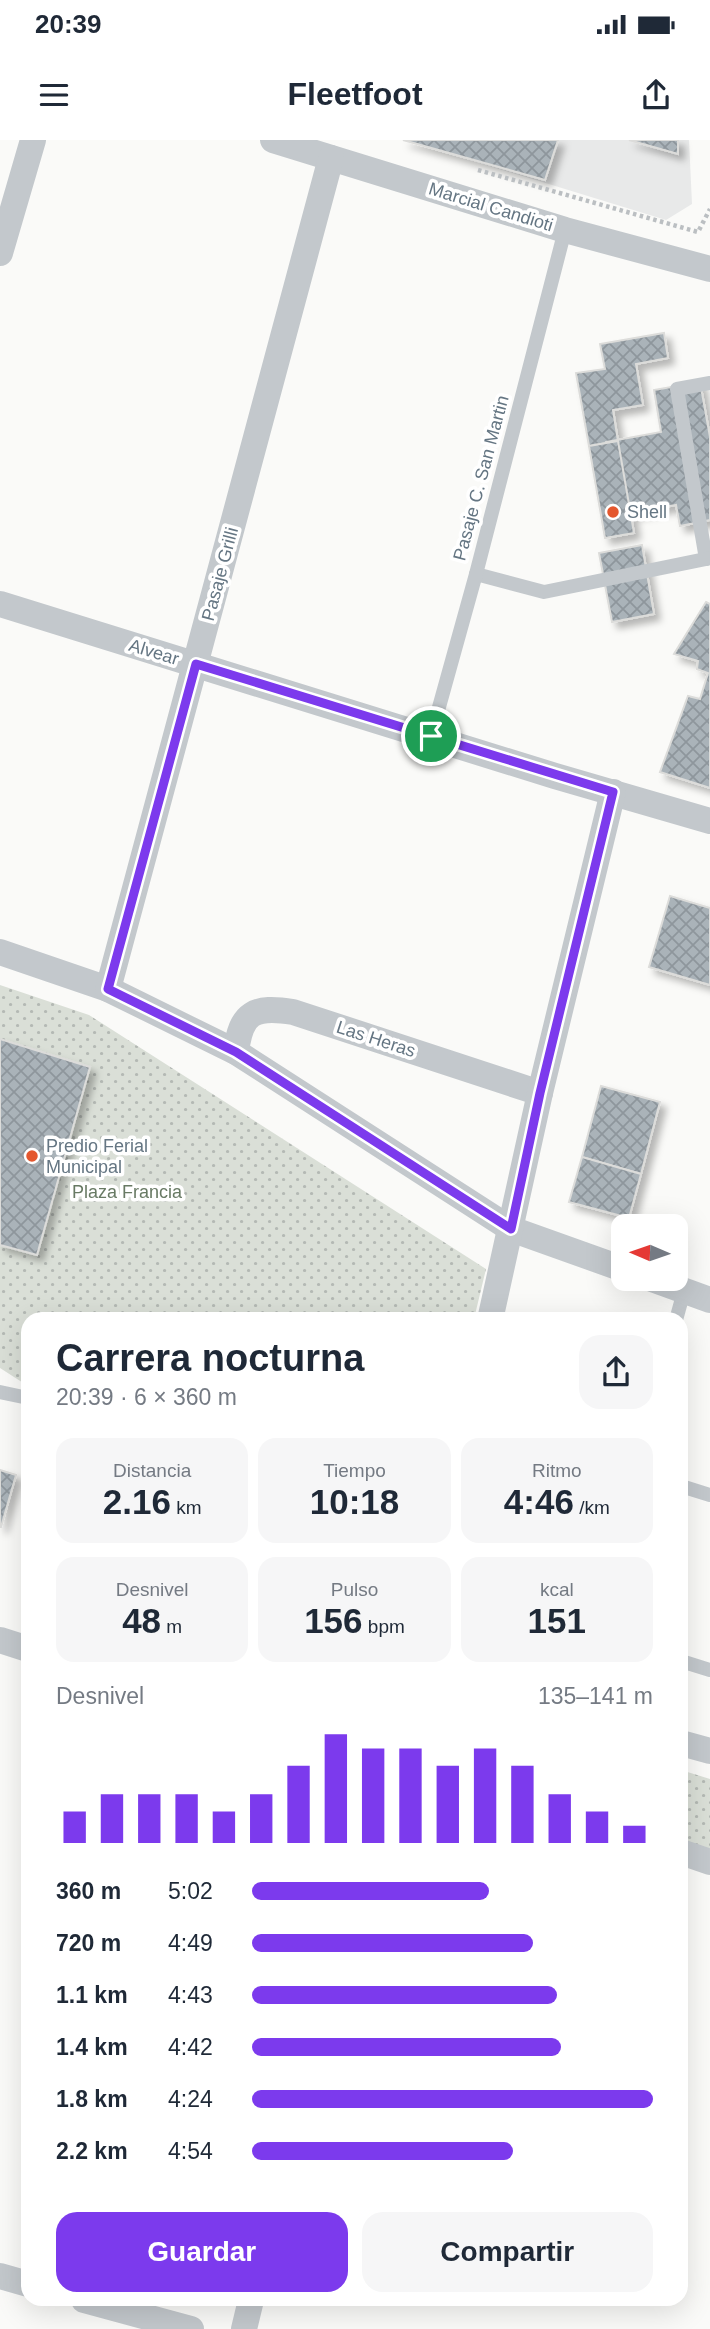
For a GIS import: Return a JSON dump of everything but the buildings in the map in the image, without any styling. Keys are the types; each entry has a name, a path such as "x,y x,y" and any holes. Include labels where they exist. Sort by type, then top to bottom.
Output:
{"street":[{"path":"0,253 33,140"},
{"name":"Marcial Candioti","path":"273,140 565,230 710,269"},
{"name":"Pasaje Grilli","path":"108,989 331,158"},
{"name":"Alvear","path":"0,604 710,821"},
{"path":"492,1312 540,1093 613,792"},
{"path":"0,952 108,989 236,1052 511,1229 611,1265"},
{"name":"Las Heras","path":"236,1052 246,1019 252,1013 272,1009 293,1013 540,1093"},
{"path":"687,1292 710,1300"},
{"path":"0,1640 21,1647"},
{"path":"688,1745 710,1751"},
{"path":"688,1854 710,1862"},
{"path":"0,2276 21,2282"},
{"path":"106,2306 191,2329"},
{"path":"244,2329 250,2306"}],"lane":[{"name":"Pasaje C. San Martin","path":"431,736 565,230"},
{"path":"476,574 544,592 708,559 677,389 710,383"},
{"path":"678,1312 684,1292"},
{"path":"0,1392 21,1396"},
{"path":"688,1488 710,1494"},
{"path":"688,1663 710,1670"}],"path":[{"path":"477,170 698,232 710,209"}],"shaded area":[{"path":"405,140 689,140 692,204 666,220"}],"green space":[{"name":"Plaza Francia","path":"0,985 89,1015 486,1269 476,1312 21,1312 21,1382 0,1368"},
{"path":"688,1772 710,1779 710,1860 688,1853"}],"place":[{"name":"Shell","path":"613,512"},
{"name":"Predio Ferial Municipal","path":"32,1156"}],"route":[{"path":"196,664 431,736 613,792 540,1093 511,1229 236,1052 108,989 196,664"}]}
